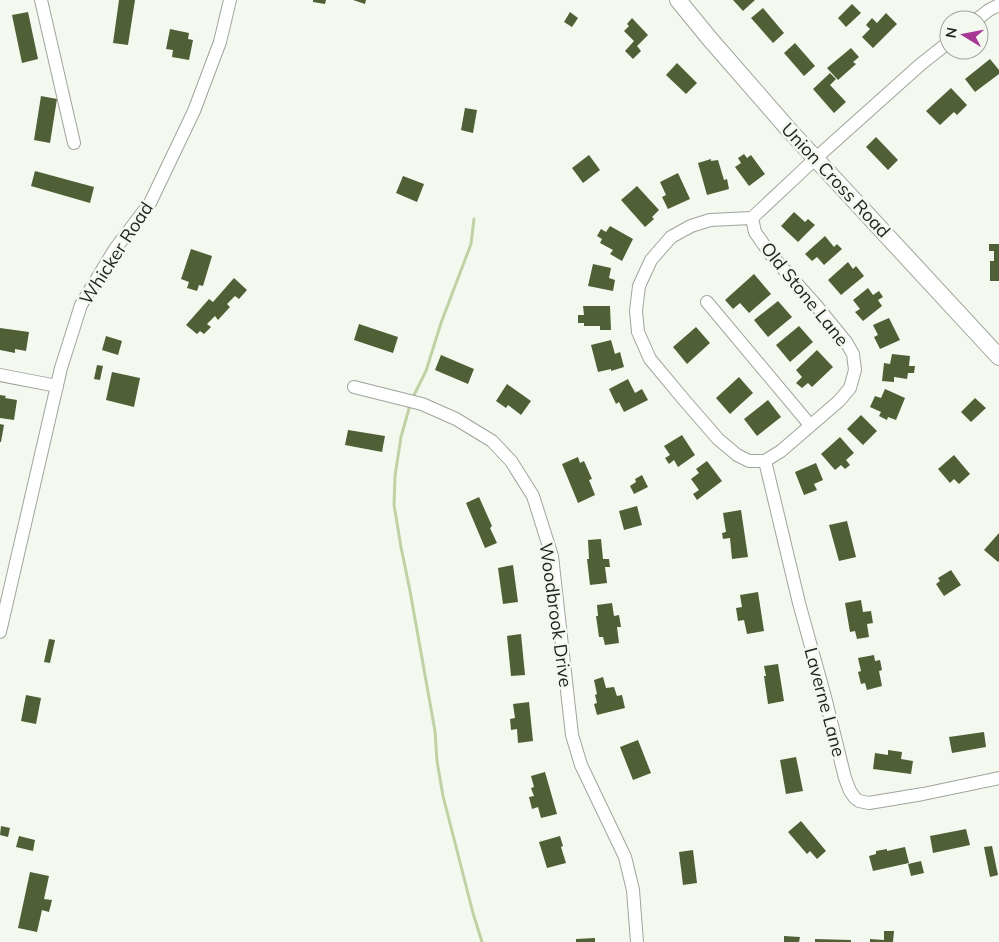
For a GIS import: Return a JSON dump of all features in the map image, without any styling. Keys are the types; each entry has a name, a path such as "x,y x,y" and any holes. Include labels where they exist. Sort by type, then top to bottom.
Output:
{"main road":[{"name":"Union Cross Road","path":"678,0 790,131 999,357"}],"street":[{"path":"41,0 74,143"},
{"name":"Whicker Road","path":"0,632 61,368 81,305 115,249 150,203 194,111 220,42 230,0"},
{"path":"765,461 749,460 737,455 718,439 650,359 638,332 636,312 639,286 650,260 671,237 691,226 710,220 752,218 816,158 939,50"},
{"name":"Old Stone Lane","path":"752,218 755,232 771,255 846,342 853,354 855,370 850,388 839,402 782,451 765,461"},
{"path":"707,302 810,425"},
{"path":"0,376 57,386"},
{"name":"Woodbrook Drive","path":"354,387 422,404 456,419 492,441 511,461 533,496 552,556 572,735 581,765 625,857 633,890 638,942"},
{"name":"Laverne Lane","path":"765,461 799,604 850,791 859,800 869,803 999,778"}],"building":[{"path":"119,0 135,0 128,45 113,43"},
{"path":"313,0 326,0 325,4 313,2"},
{"path":"353,0 366,0 365,4"},
{"path":"733,0 755,0 743,11"},
{"path":"852,4 861,13 846,27 838,18"},
{"path":"763,8 784,33 773,43 751,18"},
{"path":"28,12 38,59 22,63 12,15"},
{"path":"570,12 578,18 572,27 564,22"},
{"path":"886,13 897,24 873,48 862,37 870,29 866,25 872,18 877,23"},
{"path":"632,18 648,35 637,46 641,51 633,59 625,51 634,41 624,31 629,26 627,24"},
{"path":"170,29 189,33 188,39 193,40 189,60 172,57 173,50 166,49"},
{"path":"795,43 815,66 804,76 784,53"},
{"path":"851,48 859,57 853,62 856,64 838,80 827,68"},
{"path":"989,60 999,70 999,74 975,92 965,79"},
{"path":"677,63 697,83 686,94 666,75"},
{"path":"830,73 836,79 830,85 846,102 834,113 813,89"},
{"path":"951,88 967,105 957,115 954,112 940,125 926,111"},
{"path":"41,96 57,99 50,143 34,140"},
{"path":"465,108 477,110 473,133 461,130"},
{"path":"876,137 898,160 888,170 866,147"},
{"path":"744,154 747,158 751,155 765,174 749,186 735,167 741,163 738,158"},
{"path":"589,155 600,170 583,183 572,168"},
{"path":"711,159 711,161 718,160 724,180 727,179 729,189 707,195 698,163"},
{"path":"35,171 94,187 90,203 31,186"},
{"path":"678,173 690,199 668,209 662,197 666,195 660,182"},
{"path":"403,176 424,184 417,202 396,193"},
{"path":"637,186 659,210 652,217 654,219 645,227 621,200"},
{"path":"794,212 805,222 808,219 815,225 798,242 781,226"},
{"path":"610,226 633,239 622,261 610,254 613,250 600,243 602,239 597,236 601,229 606,232"},
{"path":"825,236 834,247 837,244 842,249 824,265 817,257 812,261 805,254"},
{"path":"989,244 999,244 999,281 990,281 990,261 994,261 994,251 989,251"},
{"path":"191,249 212,256 203,286 199,285 197,291 187,288 189,282 181,279"},
{"path":"848,262 853,269 856,266 864,276 841,295 828,280"},
{"path":"593,264 611,268 609,278 615,280 613,291 588,286"},
{"path":"754,274 771,294 749,313 740,303 733,309 725,300"},
{"path":"234,278 247,290 239,299 235,296 227,304 230,307 218,320 215,316 207,324 211,327 204,334 200,331 197,334 186,325 209,299 213,302"},
{"path":"868,288 873,295 879,291 883,297 878,300 882,306 863,321 855,312 860,309 853,300"},
{"path":"778,301 792,317 768,337 754,320"},
{"path":"583,306 610,306 611,330 600,330 600,326 584,326 584,323 578,323 578,315 584,315"},
{"path":"889,318 900,340 880,349 874,337 878,335 873,325"},
{"path":"359,324 398,337 393,353 354,340"},
{"path":"799,326 813,342 790,362 776,345"},
{"path":"696,327 710,343 687,364 673,347"},
{"path":"0,328 29,332 26,351 15,349 15,353 0,350"},
{"path":"106,336 122,341 118,355 102,350"},
{"path":"611,340 615,354 620,352 624,367 598,372 591,345"},
{"path":"817,350 833,367 812,387 808,383 802,388 796,383 802,377 796,370"},
{"path":"892,354 910,356 909,366 915,366 914,373 908,373 907,379 894,377 894,382 882,381 884,363 890,364"},
{"path":"441,355 474,369 468,384 435,370"},
{"path":"97,365 103,366 100,380 94,379"},
{"path":"112,372 140,378 134,407 106,400"},
{"path":"739,377 753,393 730,414 716,398"},
{"path":"628,379 635,393 642,389 648,400 624,412 619,402 616,404 609,389"},
{"path":"507,384 531,401 521,415 508,405 506,408 496,401"},
{"path":"885,389 905,398 896,420 888,417 887,420 879,416 881,412 870,407 875,396 881,398"},
{"path":"0,395 17,400 14,420 0,418"},
{"path":"975,398 986,408 971,422 961,412"},
{"path":"768,400 781,417 757,436 744,419"},
{"path":"861,415 877,431 863,445 847,429"},
{"path":"0,424 4,425 1,442 0,442"},
{"path":"348,430 385,436 382,452 345,445"},
{"path":"682,435 695,455 678,467 674,460 669,464 665,458 670,455 664,446"},
{"path":"840,437 854,453 846,460 850,465 845,469 841,465 835,470 821,454"},
{"path":"954,455 970,474 959,484 954,479 950,483 938,469"},
{"path":"578,457 580,463 584,461 592,479 589,480 595,495 578,503 562,464"},
{"path":"707,461 722,481 697,500 693,494 699,490 691,479 699,473 696,469"},
{"path":"816,463 823,480 814,484 817,490 804,495 795,472"},
{"path":"642,475 648,487 634,494 630,486 636,482 635,479"},
{"path":"479,497 492,526 490,528 497,543 485,548 466,503"},
{"path":"637,506 642,525 624,530 619,511"},
{"path":"741,510 748,557 732,559 730,538 723,539 722,533 726,532 723,513"},
{"path":"847,521 856,557 839,561 829,525"},
{"path":"999,533 999,561 998,562 984,550"},
{"path":"601,539 603,559 609,559 610,567 605,567 607,583 590,585 587,559 589,559 588,540"},
{"path":"513,565 518,602 503,604 498,568"},
{"path":"951,570 961,585 944,596 936,584 940,581 938,578"},
{"path":"758,592 764,631 747,634 744,620 738,621 736,608 742,607 740,595"},
{"path":"861,600 863,612 871,611 873,623 867,624 869,637 857,639 855,631 850,632 845,603"},
{"path":"612,603 614,616 619,615 621,627 617,627 619,643 605,645 603,637 599,637 596,616 598,616 597,605"},
{"path":"521,634 525,675 511,676 507,636"},
{"path":"49,639 55,640 50,663 44,662"},
{"path":"874,655 875,661 880,660 882,670 879,671 882,686 867,690 865,683 861,684 858,672 861,671 858,658"},
{"path":"778,664 784,701 768,704 764,666"},
{"path":"603,677 606,688 614,687 617,696 622,695 625,708 597,715 594,704 597,703 595,695 597,694 594,680"},
{"path":"26,695 41,698 36,724 21,721"},
{"path":"529,702 533,741 518,743 517,729 511,730 510,719 515,718 513,704"},
{"path":"984,732 986,747 952,753 949,737"},
{"path":"638,740 651,773 633,780 620,747"},
{"path":"888,750 902,752 901,759 913,761 911,774 873,769 875,753 888,755"},
{"path":"796,757 803,791 786,794 780,760"},
{"path":"545,772 557,814 541,818 538,807 532,809 529,797 534,796 531,788 534,787 531,776"},
{"path":"801,821 826,851 817,859 810,851 807,854 788,832"},
{"path":"1,826 10,828 8,837 0,835"},
{"path":"966,829 970,845 933,853 930,836"},
{"path":"19,836 35,840 33,851 16,847"},
{"path":"560,836 566,863 547,868 539,842"},
{"path":"992,846 998,875 990,877 984,847"},
{"path":"905,847 909,863 873,871 869,856 876,854 876,851 887,849 887,851"},
{"path":"693,850 697,883 683,885 679,852"},
{"path":"921,861 924,873 911,876 908,864"},
{"path":"30,872 49,876 44,899 52,900 49,912 42,910 37,932 18,928"},
{"path":"884,931 894,931 893,942 870,942 870,939 884,940"},
{"path":"784,936 800,937 799,942 784,942"},
{"path":"595,938 595,942 576,942 576,939"},
{"path":"815,939 851,940 851,942 815,942"}],"waterway":[{"path":"412,399 426,371 441,323 471,244 474,219"},
{"path":"410,405 401,437 395,476 394,505 435,731 437,761 443,796 482,942"}]}
